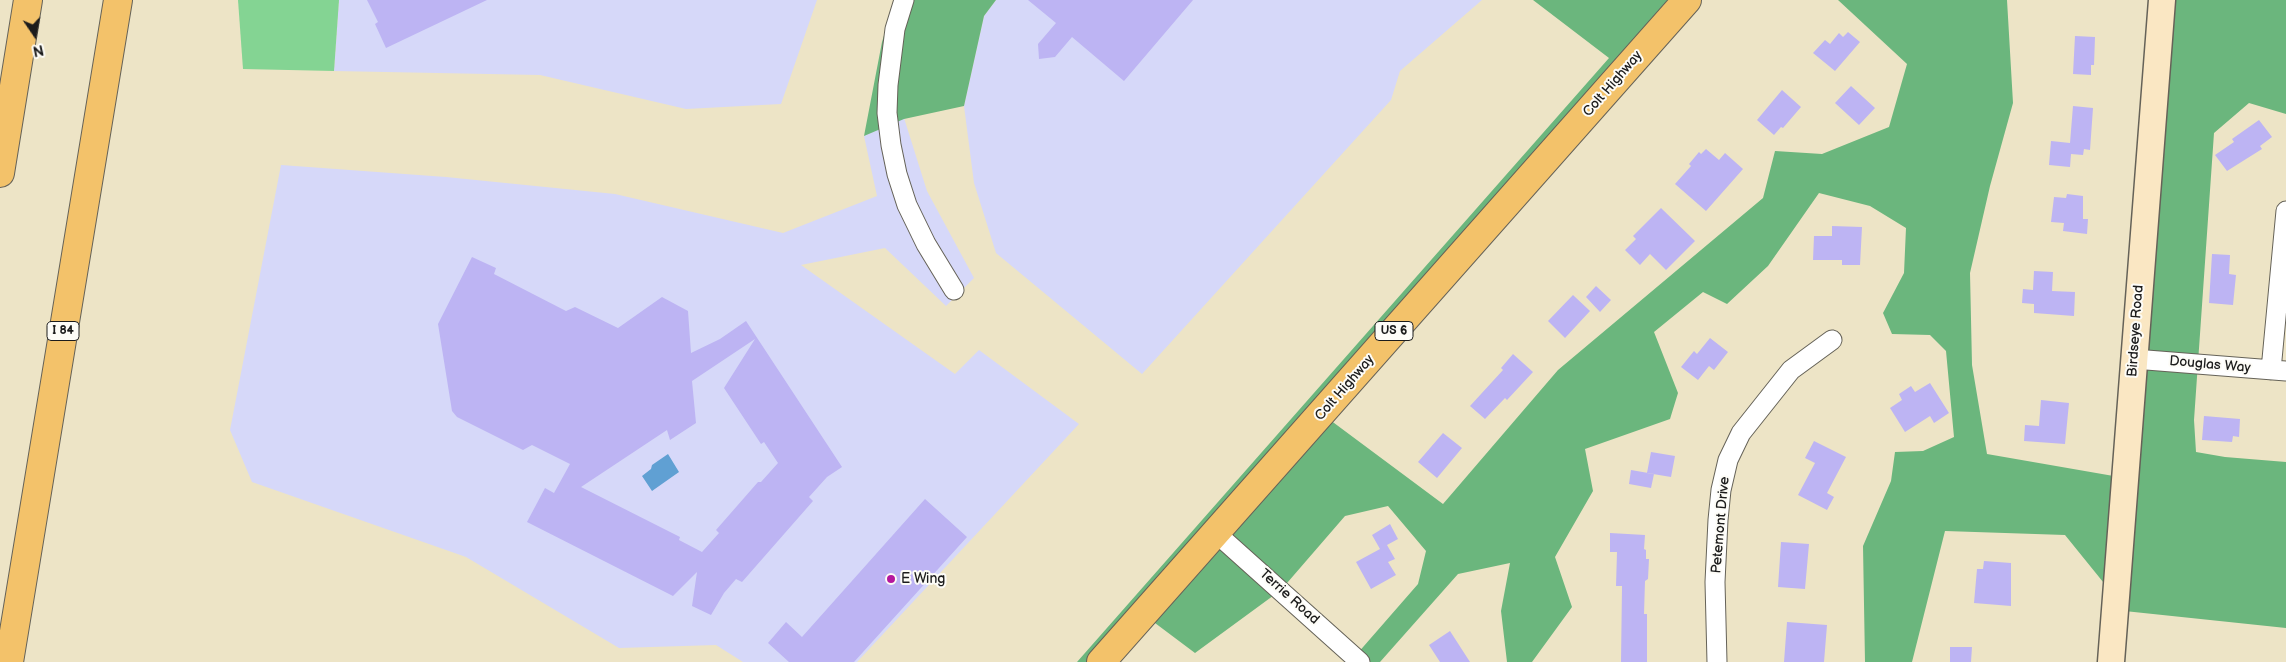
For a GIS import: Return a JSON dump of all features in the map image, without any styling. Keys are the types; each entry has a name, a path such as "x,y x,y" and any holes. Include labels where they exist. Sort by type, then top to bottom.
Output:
{"highway":[{"path":"0,173 28,0"},
{"name":"I 84","path":"9,662 118,0"},
{"name":"Colt Highway","path":"1101,662 1687,0"}],"main road":[{"name":"Birdseye Road","path":"2111,662 2162,0"}],"street":[{"path":"904,0 894,29 888,85 887,113 891,145 897,174 908,206 926,244 954,290"},
{"path":"2279,371 2286,211"},
{"name":"Petemont Drive","path":"1717,662 1716,582 1718,520 1721,490 1728,460 1741,433 1791,370 1832,340"},
{"name":"Douglas Way","path":"2134,359 2279,371"},
{"name":"Terrie Road","path":"1216,533 1360,662"}],"shaded area":[{"path":"339,0 817,0 781,104 686,109 540,75 334,71"},
{"path":"996,0 1482,0 1400,71 1391,100 1142,374 996,253 974,183 964,106 984,16"},
{"path":"904,118 927,191 974,278 946,306 885,248 801,265 955,374 979,350 1079,424 857,662 743,662 716,645 619,648 466,557 252,482 230,430 281,165 446,177 615,194 783,233 877,196 864,136"}],"green space":[{"path":"238,0 339,0 334,71 243,69"},
{"path":"895,0 996,0 984,16 964,106 904,119 864,136 882,42"},
{"path":"1533,0 1687,0 1322,414 1443,504 1558,370 1763,198 1775,151 1822,154 1889,127 1907,64 1838,0 2007,0 2013,103 1990,186 1970,273 1972,365 1987,454 2125,478 2162,0 2286,0 2286,114 2249,103 2214,133 2194,420 2196,452 2225,457 2286,462 2286,628 2115,610 2116,598 2065,535 1945,531 1912,662 1865,662 1863,546 1891,481 1895,452 1923,451 1954,437 1946,351 1930,335 1892,334 1883,313 1904,273 1906,228 1870,206 1819,193 1768,266 1727,304 1703,292 1654,332 1678,393 1670,419 1585,449 1593,491 1555,557 1572,607 1532,662 1507,662 1501,611 1510,563 1458,574 1380,662 1350,662 1418,584 1426,551 1388,506 1345,516 1281,590 1195,653 1143,614 1101,662 1077,662 1609,58"}],"water":[{"path":"668,454 679,472 652,491 642,476 651,469 652,465"}],"building":[{"path":"367,0 487,0 386,48 375,24 378,22"},
{"path":"1028,0 1193,0 1124,81 1072,37 1055,57 1039,59 1038,44 1056,23"},
{"path":"1848,32 1860,42 1835,71 1813,53 1825,40 1830,44 1839,33 1843,37"},
{"path":"2075,36 2095,37 2094,65 2091,65 2091,75 2073,74"},
{"path":"1851,86 1875,108 1859,125 1835,103"},
{"path":"1782,90 1801,107 1783,128 1781,127 1774,135 1757,120"},
{"path":"2073,106 2093,108 2090,150 2084,149 2083,155 2071,154 2070,167 2049,165 2051,141 2070,143"},
{"path":"2259,120 2272,137 2260,146 2262,149 2227,171 2215,155 2234,142 2232,139"},
{"path":"1706,149 1719,160 1725,153 1743,169 1706,211 1675,184 1691,166 1689,164 1699,152 1701,154"},
{"path":"2067,194 2083,196 2083,219 2088,219 2087,234 2063,231 2064,223 2051,222 2054,197 2066,198"},
{"path":"1661,208 1695,241 1666,270 1650,254 1640,265 1625,250 1636,239 1633,236"},
{"path":"1832,226 1862,227 1860,265 1842,265 1842,260 1813,260 1814,236 1832,236"},
{"path":"2212,254 2230,255 2229,274 2236,275 2233,305 2209,303"},
{"path":"472,257 496,268 494,274 566,311 575,307 618,328 662,297 688,311 691,353 720,339 746,321 842,467 827,477 809,497 813,501 742,582 736,579 724,593 711,615 692,606 697,572 673,596 527,522 545,488 554,493 570,464 532,445 523,450 457,417 452,411 438,324","holes":["755,339 724,388 761,444 764,442 778,463 761,482 758,482 716,530 719,533 702,552 679,540 680,537 581,487 667,430 670,440 696,423 692,381"]},
{"path":"2034,271 2053,272 2052,291 2075,292 2074,316 2034,313 2034,304 2022,303 2023,289 2033,290"},
{"path":"1596,286 1611,300 1600,312 1586,297"},
{"path":"1573,295 1590,311 1565,338 1548,321"},
{"path":"1710,338 1728,352 1714,370 1709,366 1698,380 1681,367 1694,351 1697,354"},
{"path":"1513,354 1533,372 1507,400 1505,398 1485,419 1470,406 1503,370 1501,368"},
{"path":"1930,383 1949,413 1934,423 1930,416 1905,432 1890,408 1902,400 1899,394 1911,386 1915,392"},
{"path":"2041,400 2069,403 2065,444 2024,441 2025,425 2039,426"},
{"path":"2204,416 2240,419 2239,437 2233,436 2232,442 2202,440"},
{"path":"1443,433 1462,448 1437,478 1418,462"},
{"path":"1814,441 1846,457 1827,493 1834,497 1827,510 1798,495 1815,463 1805,458"},
{"path":"1651,452 1675,456 1671,477 1647,473"},
{"path":"1631,470 1654,474 1651,488 1629,484"},
{"name":"E Wing","path":"925,499 967,537 854,662 789,662 768,643 786,622 802,637"},
{"path":"1390,524 1398,539 1387,545 1395,559 1388,562 1396,575 1371,589 1356,562 1380,549 1372,535"},
{"path":"1610,533 1645,535 1644,549 1646,550 1646,559 1649,559 1648,579 1645,581 1644,614 1647,614 1647,662 1621,662 1622,586 1616,586 1617,552 1610,552"},
{"path":"1781,542 1809,544 1805,589 1778,587"},
{"path":"1984,561 2011,563 2011,606 1974,603 1977,569 1983,569"},
{"path":"1787,622 1827,625 1824,662 1784,662"},
{"path":"1450,631 1470,662 1440,662 1429,645"},
{"path":"1950,647 1972,647 1971,662 1950,662"}],"place":[{"name":"E Wing","path":"891,579"}]}
